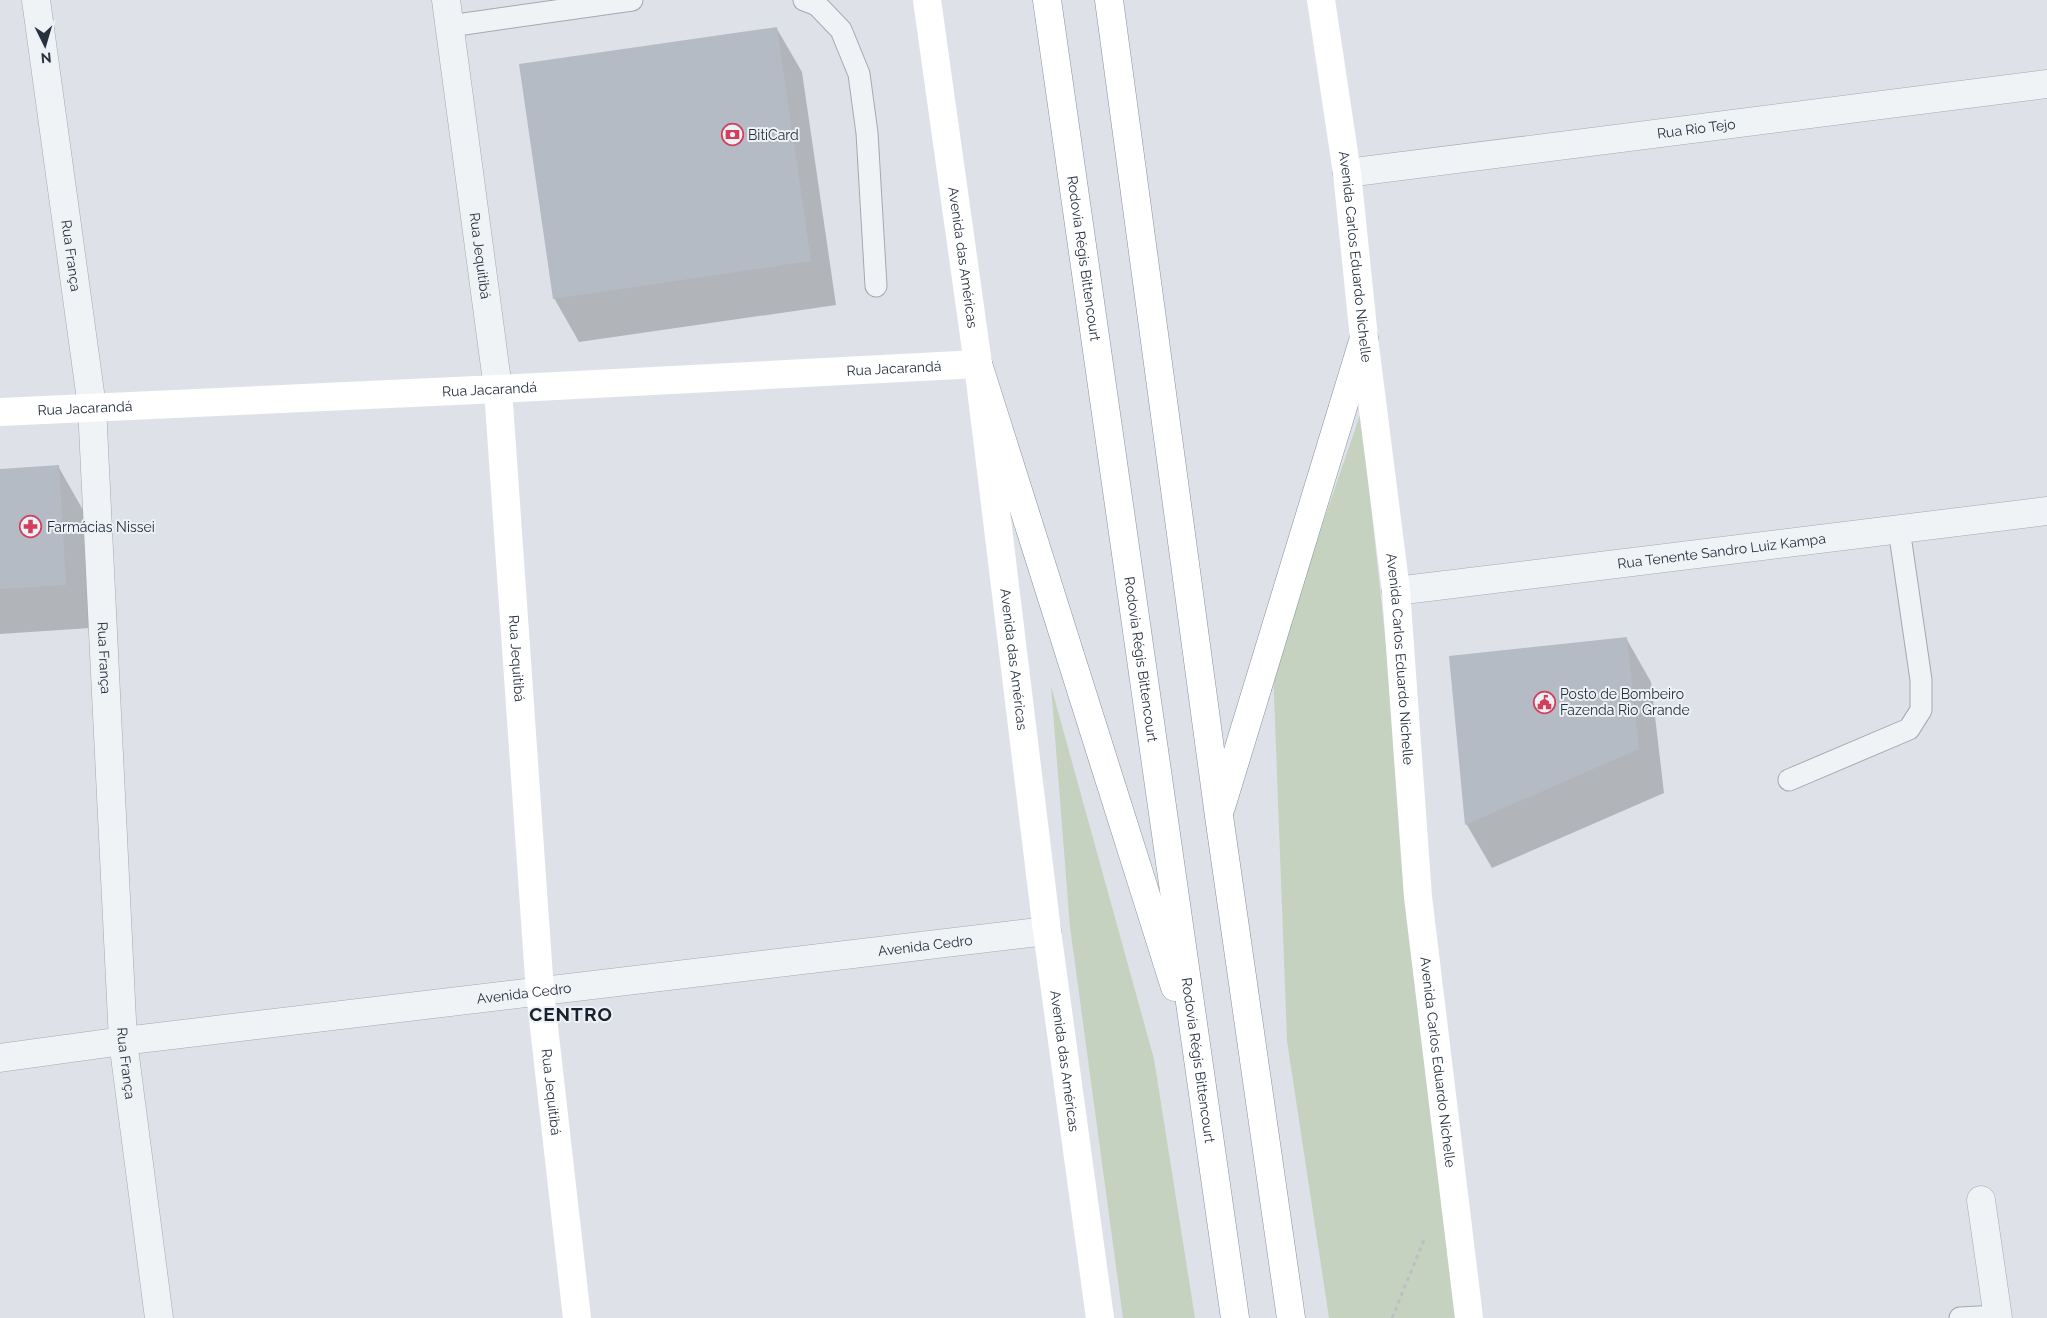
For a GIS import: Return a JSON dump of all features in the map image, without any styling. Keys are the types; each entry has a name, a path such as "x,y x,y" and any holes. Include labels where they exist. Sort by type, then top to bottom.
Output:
{"main road":[{"name":"Avenida das Américas","path":"927,0 978,364 1046,931 1100,1318"},
{"name":"Rodovia Régis Bittencourt","path":"1047,0 1235,1318"},
{"path":"1109,0 1219,816 1291,1318"},
{"name":"Avenida Carlos Eduardo Nichelle","path":"1322,0 1347,173 1364,338 1396,591 1418,898 1469,1318"},
{"path":"1219,816 1364,338"},
{"name":"Rua Jacarandá","path":"0,412 978,364"},
{"path":"978,364 1199,1065"},
{"name":"Rua Jequitibá","path":"498,389 540,992 577,1318"}],"street":[{"name":"Rua França","path":"36,0 92,407 123,1041 159,1318"},
{"name":"Rua Jequitibá","path":"448,13 498,389"},
{"name":"Rua Rio Tejo","path":"1347,173 2047,84"},
{"name":"Rua Tenente Sandro Luiz Kampa","path":"1396,591 2047,511"},
{"name":"Avenida Cedro","path":"0,1058 123,1041 1046,931"},
{"path":"1981,1200 1998,1317"}],"lane":[{"path":"448,13 632,0"},
{"path":"804,0 817,5 841,30 859,74 867,133 876,286"},
{"path":"1789,780 1910,729 1921,710 1921,680 1899,529"},
{"path":"1960,1318 1998,1317"}],"path":[{"path":"1392,1318 1426,1236"}],"green space":[{"path":"1361,412 1458,1318 1329,1318 1287,1041 1273,668"},
{"path":"1051,686 1154,1059 1195,1318 1123,1318 1070,927"}],"building":[{"path":"777,27 811,261 553,299 519,64"},
{"name":"Farmácias Nissei","path":"59,465 66,585 0,589 0,469"},
{"name":"Posto de Bombeiro Fazenda Rio Grande","path":"1627,637 1639,749 1465,825 1449,656"}],"place":[{"name":"BitiCard","path":"732,135"},
{"name":"Farmácias Nissei","path":"31,527"},
{"name":"Posto de Bombeiro Fazenda Rio Grande","path":"1544,702"}],"district":[{"name":"CENTRO","path":"571,1014"}]}
